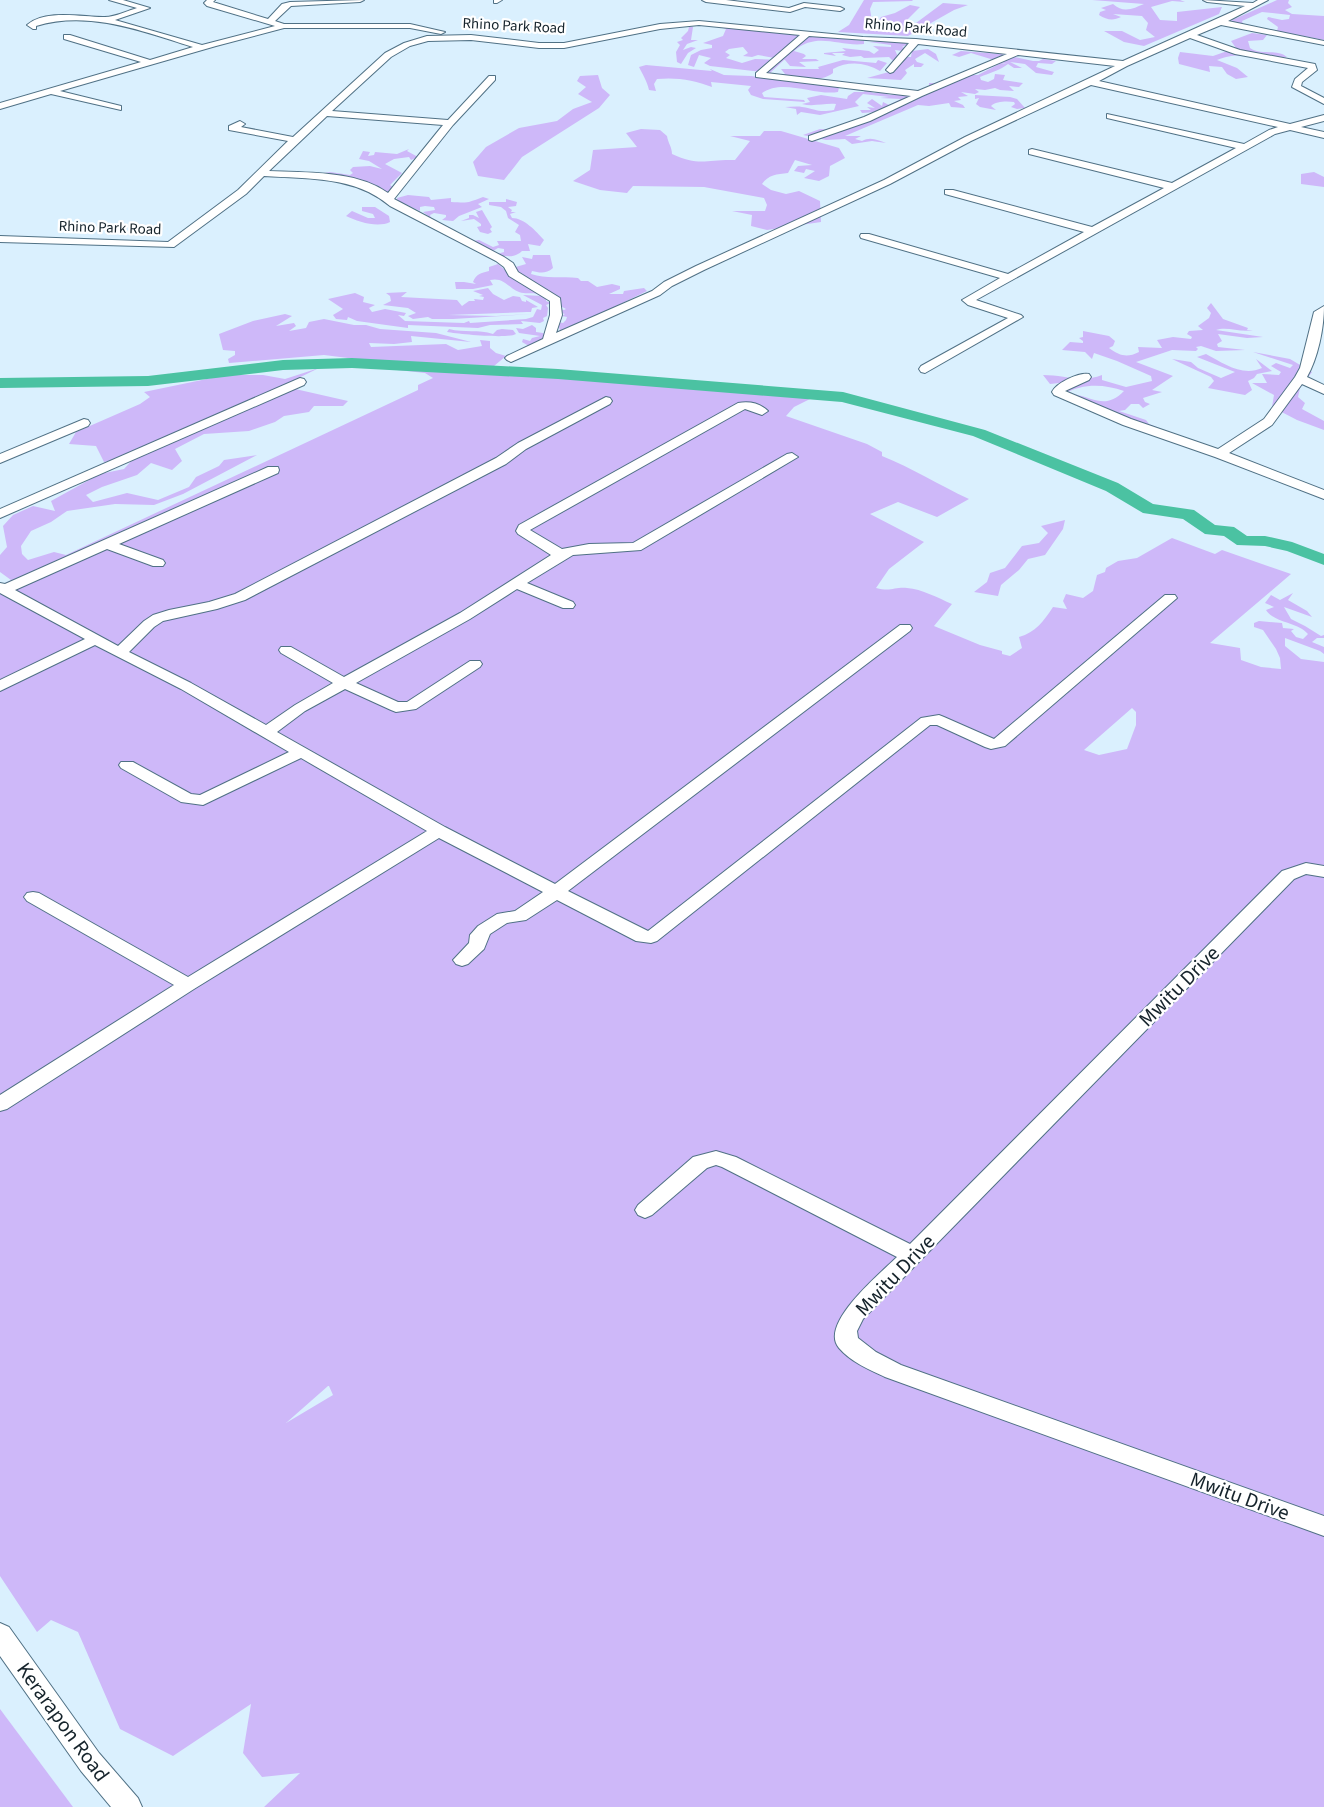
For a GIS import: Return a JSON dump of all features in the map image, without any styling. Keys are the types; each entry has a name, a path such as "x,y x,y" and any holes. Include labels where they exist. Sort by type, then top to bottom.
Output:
{"street":[{"path":"108,19 146,8 113,0"},
{"path":"210,0 208,2 210,4 284,26"},
{"path":"270,21 288,4 360,0"},
{"path":"706,0 790,10 804,5 840,9"},
{"path":"1207,0 1254,5"},
{"name":"Rhino Park Road","path":"0,239 170,245 242,192 324,113 397,48 426,39 468,38 564,46 699,22 812,34 916,41 1124,64 1220,22 1264,0"},
{"path":"33,27 31,26 33,24 48,20 108,19 201,47"},
{"path":"1220,22 1324,43"},
{"path":"1,105 201,47 284,26 410,26 468,38"},
{"path":"822,27 759,75 919,94"},
{"path":"1189,35 1238,52 1312,66 1313,70 1298,81 1296,87 1324,101"},
{"path":"68,37 150,62"},
{"path":"890,70 916,41"},
{"path":"812,138 867,119 919,94 1016,53"},
{"path":"511,358 656,293 668,284 700,268 878,186 968,139 1124,64"},
{"path":"390,198 450,123 492,78"},
{"path":"1090,82 1324,135"},
{"path":"49,91 118,108"},
{"path":"324,113 450,123"},
{"path":"1110,116 1245,147"},
{"path":"925,369 1017,317 972,303 968,300 1245,147 1288,127 1324,118"},
{"path":"240,124 232,128 295,140"},
{"path":"1032,152 1174,187"},
{"path":"262,173 350,180 390,198 394,204 510,265 513,274 556,300 556,315 548,342"},
{"path":"949,192 1093,231"},
{"path":"865,236 1008,277"},
{"path":"1219,454 1268,422 1300,378 1306,368 1320,312 1324,309"},
{"path":"1085,377 1059,389 1058,392 1127,422 1219,454 1324,495"},
{"path":"1300,378 1324,390"},
{"path":"0,514 300,382"},
{"path":"120,653 149,624 158,618 169,614 212,606 240,597 501,461 536,438 606,401"},
{"path":"561,554 526,534 523,531 524,528 742,406 749,405 762,411"},
{"path":"501,461 524,453 592,415"},
{"path":"0,459 84,423"},
{"path":"267,732 300,708 465,616 518,584 561,554 589,548 636,547 792,457"},
{"path":"2,588 107,544 273,470"},
{"path":"107,544 158,562"},
{"path":"518,584 568,604"},
{"path":"2,588 95,640 186,686 439,830 632,934 642,937 651,937 658,933 926,721 939,720 990,744 999,743 1170,598"},
{"path":"462,960 478,945 479,935 484,930 503,918 520,916 556,892 905,628"},
{"path":"0,686 95,640"},
{"path":"286,650 343,684 390,706 411,706 475,664"},
{"path":"127,765 186,799 203,800 301,752"},
{"path":"0,1104 188,984 439,830"},
{"name":"Mwitu Drive","path":"1324,872 1306,868 1299,869 1288,875 913,1254 855,1314 846,1331 846,1342 868,1358 893,1371 1324,1526"},
{"path":"33,896 188,984"},
{"path":"645,1210 700,1162 716,1158 729,1162 913,1254"},
{"name":"Kerarapon Road","path":"0,1635 90,1762 128,1807"}],"shaded area":[{"path":"864,0 913,1 873,2 870,9 873,28 881,17 895,13 910,5 920,7 903,24 916,23 943,3 968,5 954,10 908,36 838,32 849,25"},
{"path":"1092,0 1180,0 1185,2 1172,1 1151,7 1160,20 1177,21 1177,12 1222,7 1219,14 1144,46 1124,42 1104,31 1122,31 1140,40 1155,37 1146,30 1148,23 1142,16 1113,14 1121,17 1107,19 1099,15 1100,12 1106,10 1101,8 1113,4 1121,9 1125,9 1144,4"},
{"path":"1277,0 1289,0 1288,3 1292,7 1285,10 1292,14 1324,16 1324,40 1277,31 1278,27 1267,19 1268,17 1282,20 1289,19 1290,15 1262,12 1242,21 1243,24 1230,21"},
{"path":"717,26 864,41 864,44 820,41 803,45 794,51 806,56 802,59 816,59 819,61 799,62 806,67 790,66 785,60 758,55 752,57 743,56 748,53 743,47 729,49 725,52 730,55 726,58 742,63 755,59 784,60 770,73 710,66 704,63 711,58 699,55 694,67 688,65 691,55 701,50 712,48 712,45 703,43 723,36 726,29"},
{"path":"689,27 693,27 691,40 698,40 687,44 683,50 691,47 696,48 688,53 681,64 677,62 676,52 680,45 677,42 683,40 681,38 688,31"},
{"path":"1252,33 1267,35 1263,40 1248,41 1250,48 1259,52 1279,53 1287,57 1266,59 1236,56 1217,60 1237,68 1248,77 1236,79 1227,74 1222,67 1209,66 1210,72 1179,64 1180,52 1213,56 1236,48 1231,41"},
{"path":"885,41 908,44 902,47 905,48 903,51 895,50 898,57 911,57 912,51 928,49 936,54 939,62 925,53 915,59 917,62 924,64 921,67 914,67 914,64 905,70 907,73 901,80 867,78 896,70 890,65 893,61 889,57 864,58 861,56 850,57 842,55 845,53 832,53 836,56 824,54 846,51 842,48 869,51 874,54 879,50 873,46 891,47 891,45 869,42"},
{"path":"961,51 1001,54 1033,61 1043,59 1056,61 1052,64 1038,63 1036,67 1054,72 1052,75 1036,73 1025,64 1010,62 1022,68 1014,68 1008,64 980,77 981,80 988,82 994,79 995,74 1005,75 1003,80 1023,83 1019,87 1009,86 1014,91 995,88 975,89 979,92 975,94 961,92 968,96 958,97 961,100 954,101 965,108 951,107 949,103 929,106 918,105 845,136 861,136 855,139 862,141 874,139 886,143 872,141 852,144 845,139 826,140 803,135 820,129 843,131 841,125 847,122 861,124 885,114 876,112 862,113 860,110 871,110 867,107 875,108 867,103 872,99 882,106 883,102 889,105 901,99 880,98 889,97 863,94 855,102 859,106 820,115 801,112 797,115 796,109 785,107 800,107 821,111 834,110 836,104 802,104 810,102 807,98 821,95 847,99 854,92 864,92 865,90 874,93 904,95 917,99 928,93 922,89 929,87 929,83 941,83 952,79 953,75 978,75 1001,63 1007,64 971,53 959,57 952,55"},
{"path":"843,60 876,63 878,60 887,63 880,71 862,64 839,66 833,69 833,73 820,79 773,75 785,74 781,69 819,69 818,67"},
{"path":"646,65 712,71 710,69 724,75 751,76 839,87 838,92 829,93 779,87 762,93 764,97 804,100 805,102 763,99 751,95 748,90 751,86 711,82 712,87 678,79 657,79 654,84 656,91 649,90 639,67"},
{"path":"598,75 602,88 610,95 599,108 522,157 504,180 478,176 473,162 486,147 519,128 557,121 573,109 592,102 578,94 586,87 577,81 580,76"},
{"path":"975,95 1010,97 1017,99 1025,108 1017,109 1011,107 1015,104 1014,102 1008,101 993,104 991,106 996,110 980,107 976,104 979,98 975,99"},
{"path":"641,129 660,130 667,136 672,154 704,162 735,160 750,141 730,136 760,136 764,131 781,131 839,148 845,158 830,166 829,176 819,181 804,178 815,171 806,169 804,173 794,171 798,166 812,165 795,160 788,173 773,176 764,181 762,184 771,190 786,194 799,191 820,201 821,222 767,230 751,226 752,215 732,211 765,211 767,205 764,198 704,187 633,186 627,193 600,190 573,181 590,170 593,150 637,147 626,133"},
{"path":"409,149 407,151 418,157 411,160 409,157 394,159 385,164 402,173 390,185 399,192 397,196 325,176 324,173 350,175 353,173 350,170 353,167 370,166 382,169 369,161 359,159 363,151 370,152 368,156 374,155 375,152 397,154"},
{"path":"1314,172 1324,177 1324,187 1301,184 1301,174"},
{"path":"408,195 429,197 431,200 451,198 451,202 468,202 483,197 489,199 478,204 482,207 459,216 453,221 442,220 446,215 434,213 430,215 431,218 423,212 435,210 434,207 420,207 420,211 398,201 397,198"},
{"path":"506,199 517,202 516,206 508,207 512,210 511,212 516,212 510,214 512,218 521,220 530,226 544,240 540,246 528,244 530,251 522,251 513,256 507,256 497,254 504,252 504,249 498,248 493,251 473,241 479,240 493,247 499,245 497,241 521,241 520,235 515,232 519,225 508,218 506,211 501,207 489,205 489,202 506,202"},
{"path":"362,207 375,207 389,216 390,222 374,224 346,216 352,211 368,218 375,218 373,214 362,211"},
{"path":"482,210 492,227 490,229 492,232 488,234 480,232 477,227 481,226 481,224 474,219 461,221 469,218 469,215 479,218 476,212"},
{"path":"533,255 550,255 553,268 543,272 532,271 531,274 578,278 581,281 588,281 597,287 612,284 620,286 620,289 609,294 623,294 624,291 644,288 647,291 596,317 599,324 585,321 576,326 581,331 562,340 558,322 563,323 566,320 567,317 562,316 565,314 561,313 560,309 566,309 546,298 546,301 551,303 546,305 548,308 547,316 540,323 521,321 523,324 490,325 478,328 408,325 408,328 357,321 348,317 347,320 336,319 333,315 343,309 328,299 355,293 364,297 363,302 375,305 369,308 372,312 385,309 406,313 404,316 398,315 405,321 464,323 469,321 470,323 526,319 533,317 537,309 541,310 542,305 523,295 542,296 519,292 495,279 490,280 493,285 473,289 456,289 455,282 476,284 473,282 476,277 481,273 489,271 489,267 498,264 505,270 526,264 522,257 532,259"},
{"path":"488,288 493,294 504,300 513,296 520,297 522,301 526,302 526,300 538,307 532,308 531,312 448,315 496,316 532,314 453,319 432,319 428,317 413,319 408,316 416,313 408,308 383,305 391,301 390,296 386,293 407,292 401,297 457,300 462,306 469,301 475,301 474,299 483,300 484,297 479,296 483,295 473,291"},
{"path":"1211,303 1223,319 1248,328 1247,330 1253,330 1244,331 1220,329 1216,330 1263,337 1247,338 1218,334 1222,341 1217,344 1218,347 1245,350 1216,351 1201,346 1196,347 1198,349 1196,351 1172,350 1136,362 1173,376 1152,390 1162,392 1143,398 1145,402 1150,404 1143,408 1139,404 1131,404 1125,410 1119,411 1146,420 1149,424 1159,428 1135,422 1074,394 1106,401 1118,397 1124,391 1109,387 1086,386 1064,394 1061,388 1077,381 1050,384 1043,375 1080,379 1102,375 1102,380 1126,387 1152,381 1151,376 1094,353 1092,359 1085,352 1062,350 1070,342 1083,343 1079,338 1083,337 1083,331 1109,336 1115,341 1113,346 1109,348 1124,355 1139,352 1138,347 1162,348 1157,340 1173,337 1191,339 1192,337 1187,334 1189,331 1203,330 1198,326 1209,318 1211,313 1207,308"},
{"path":"285,314 292,316 276,326 294,323 296,326 289,331 306,328 309,322 324,319 380,329 436,333 471,342 411,336 412,342 394,344 369,343 371,347 446,344 458,350 482,346 480,340 490,341 490,348 496,353 506,356 494,366 501,368 492,371 816,396 794,407 786,416 867,444 882,452 882,456 969,499 937,517 898,502 870,514 924,542 889,569 876,588 885,590 903,588 918,590 952,604 934,626 980,645 1002,651 1002,654 1010,656 1022,648 1019,637 1039,626 1053,607 1067,609 1063,601 1066,594 1083,598 1093,591 1097,575 1105,572 1106,568 1118,561 1137,558 1172,538 1215,554 1222,550 1291,574 1210,643 1240,648 1241,660 1261,667 1281,669 1280,658 1276,649 1263,630 1254,627 1254,623 1259,621 1282,623 1283,628 1294,629 1291,631 1296,637 1303,639 1308,634 1304,630 1275,618 1266,610 1274,607 1265,603 1271,595 1280,600 1293,593 1288,600 1307,611 1312,617 1284,607 1291,619 1321,636 1324,635 1324,638 1317,638 1312,642 1324,647 1324,654 1285,638 1285,646 1301,659 1324,662 1324,1807 264,1807 300,1773 262,1777 243,1753 251,1704 173,1756 120,1729 78,1632 51,1620 37,1632 0,1576 0,586 11,580 0,572 0,555 7,547 3,526 13,515 33,506 55,511 51,501 100,474 124,469 135,457 104,462 96,446 69,444 76,432 140,404 150,397 144,392 226,375 263,375 285,379 319,368 282,386 348,401 343,406 314,406 309,412 284,416 275,422 249,431 204,434 175,449 182,461 172,470 151,463 137,475 102,487 86,495 93,502 127,493 158,500 189,487 196,477 219,466 224,460 257,455 183,494 154,505 115,504 67,511 51,522 31,531 21,546 22,554 28,560 54,552 66,555 418,390 418,385 433,378 425,373 378,368 372,361 324,355 229,363 228,359 235,355 235,351 223,350 219,334 253,321","holes":["1132,708 1136,712 1136,725 1127,749 1099,755 1084,750","328,1386 333,1395 286,1423"]},
{"path":"532,325 536,328 536,332 547,336 542,342 529,346 522,342 523,339 530,341 532,338 540,336 519,333 516,328 523,329"},
{"path":"449,329 493,334 497,330 502,329 513,330 516,334 504,336 472,335 447,332"},
{"path":"1253,352 1290,359 1312,372 1300,388 1298,397 1305,403 1302,409 1324,421 1324,430 1297,420 1272,407 1274,395 1252,383 1267,383 1262,374 1279,375 1281,372 1271,366 1276,363 1290,368 1293,365"},
{"path":"1206,354 1233,368 1247,371 1262,368 1256,359 1272,371 1257,374 1248,381 1252,390 1245,395 1208,388 1214,381 1211,377 1172,359 1191,362 1198,368 1221,378 1235,372 1197,357"},
{"path":"1065,520 1063,529 1045,555 1028,559 1019,570 1001,585 998,596 974,592 987,582 990,573 1005,568 1022,546 1039,543 1048,533 1041,526"},
{"path":"0,1709 73,1807 0,1807"}],"waterway":[{"path":"0,383 148,381 283,365 352,363 558,374 843,397 979,433 1112,487 1149,509 1188,514 1211,530 1228,531 1243,541 1265,541 1292,547 1324,560"}]}
